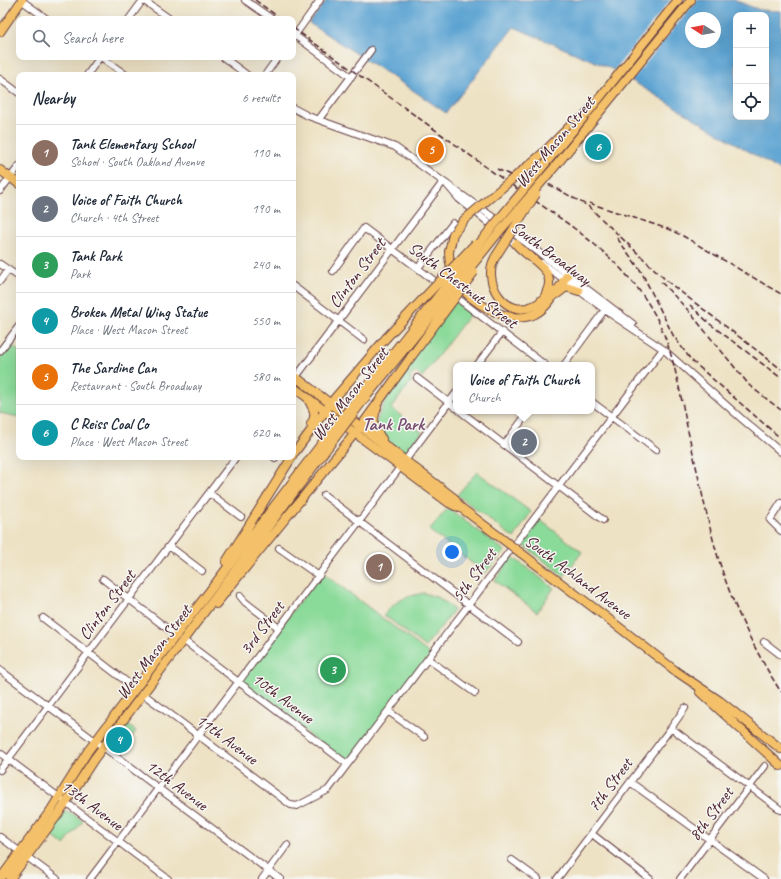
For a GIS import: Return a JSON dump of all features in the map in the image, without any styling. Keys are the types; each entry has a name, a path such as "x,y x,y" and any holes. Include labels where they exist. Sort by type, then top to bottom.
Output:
{"main road":[{"path":"0,32 22,0"},
{"name":"West Mason Street","path":"63,800 96,742 139,691 490,230 585,116 678,0"},
{"name":"West Mason Street","path":"325,445 362,402 499,232 558,163 690,0"},
{"path":"564,276 534,314 521,317 506,315 490,309 473,298 458,284 450,267 449,252 453,234 464,220 515,178 570,126 585,116"},
{"path":"558,163 492,262 491,282 498,296 511,306 520,308 544,303 563,288 571,288 579,291"},
{"path":"0,170 16,182"},
{"path":"296,451 325,411 386,338 483,235 490,230"},
{"path":"182,635 196,628 355,433 479,265 499,232"},
{"path":"516,244 548,274 550,285 544,303"},
{"name":"South Ashland Avenue","path":"296,379 388,447 403,464"},
{"name":"South Ashland Avenue","path":"296,389 355,433 403,464 452,505 460,507 677,672 720,701 780,748"},
{"path":"296,450 314,418 315,412 308,398"},
{"path":"382,398 373,422 377,432 388,447"},
{"path":"182,635 190,612 229,557 290,460"},
{"name":"South Ashland Avenue","path":"677,672 781,766"},
{"name":"West Mason Street","path":"0,879 23,854 103,747 139,691"},
{"path":"772,757 780,748"},
{"name":"West Mason Street","path":"10,879 23,854"}],"street":[{"path":"22,0 43,16"},
{"path":"131,16 143,0 166,16"},
{"path":"245,0 268,16"},
{"path":"296,33 320,0"},
{"path":"296,37 351,77"},
{"path":"319,119 371,50"},
{"path":"89,72 99,60"},
{"path":"105,60 122,72"},
{"path":"226,60 244,72"},
{"path":"267,72 276,60"},
{"path":"0,79 16,91"},
{"name":"South Broadway","path":"296,109 386,142 404,153 445,184 485,211 564,276 663,349 781,452"},
{"path":"0,191 16,170"},
{"name":"South Broadway","path":"445,184 459,199 516,244 564,276 579,291 606,308"},
{"name":"Clinton Street","path":"296,375 445,184"},
{"path":"418,268 453,222"},
{"name":"South Chestnut Street","path":"333,271 364,228 540,362"},
{"path":"0,264 16,276"},
{"path":"0,281 8,270"},
{"path":"296,288 364,340"},
{"path":"566,362 606,308"},
{"path":"0,350 16,330"},
{"path":"480,362 502,332"},
{"name":"5th Street","path":"297,806 328,790 663,349"},
{"path":"417,378 453,406"},
{"name":"3rd Street","path":"90,879 453,398"},
{"path":"595,404 656,450"},
{"path":"464,414 603,520"},
{"path":"504,445 527,414"},
{"name":"Clinton Street","path":"0,770 234,460"},
{"path":"209,493 241,517"},
{"path":"324,495 518,642"},
{"path":"781,503 770,520 781,531"},
{"path":"169,546 202,571"},
{"path":"279,548 319,576"},
{"name":"10th Avenue","path":"103,579 129,599 182,635 239,682 347,764"},
{"path":"240,596 245,602 279,628"},
{"name":"11th Avenue","path":"43,618 291,805 297,806"},
{"path":"764,642 781,655"},
{"path":"428,659 474,693"},
{"name":"12th Avenue","path":"0,670 280,879"},
{"name":"7th Street","path":"557,879 672,728 684,708"},
{"path":"388,711 424,737"},
{"path":"672,728 781,810"},
{"name":"13th Avenue","path":"0,753 168,879"},
{"name":"8th Street","path":"680,879 765,766"},
{"path":"630,782 764,879"},
{"path":"592,834 650,879"},
{"path":"0,837 57,879"},
{"path":"262,879 287,845"},
{"path":"512,860 538,879"}],"green space":[{"path":"455,301 470,312 470,314 422,377 417,372 411,375 411,382 391,408 422,432 408,451 401,452 383,436 376,424 390,393 400,377"},
{"path":"7,342 16,349 16,416 0,413 0,351"},
{"path":"477,472 531,512 514,538 457,495"},
{"path":"448,508 505,551 485,573 429,530"},
{"path":"540,520 582,552 564,576 521,543"},
{"path":"511,556 554,588 537,612 495,581"},
{"path":"322,572 431,655 347,764 239,682"},
{"path":"424,593 439,598 454,610 425,647 384,615 397,602"},
{"path":"127,725 136,731 121,753 111,746"},
{"path":"65,812 70,812 83,821 64,845 48,833"}],"water":[{"path":"327,0 734,0 760,10 781,11 781,171 614,70 514,27 446,113 309,23"}],"pier":[{"path":"671,0 697,0 687,12 685,12 685,15 630,82 613,72"}],"railway":[{"path":"255,0 277,16"},
{"path":"296,30 490,170 585,236 607,255 645,298 659,323 670,351 678,380 708,520 716,551 727,583 747,631 781,692"},
{"path":"497,169 510,175 550,185 588,206 668,282 781,369"},
{"path":"589,203 668,229 683,236 781,294"},
{"path":"617,238 641,271 673,335 691,360 778,436"},
{"path":"661,282 687,309 750,386 781,410"},
{"path":"690,305 710,324 781,378"}],"place":[{"name":"C Reiss Coal Co","path":"598,147"},
{"name":"The Sardine Can","path":"431,150"},
{"name":"Voice of Faith Church","path":"524,442"},
{"name":"Tank Elementary School","path":"379,567"},
{"name":"Tank Park","path":"333,670"},
{"name":"Broken Metal Wing Statue","path":"119,740"}],"district":[{"name":"Tank Park","path":"393,424"}]}
